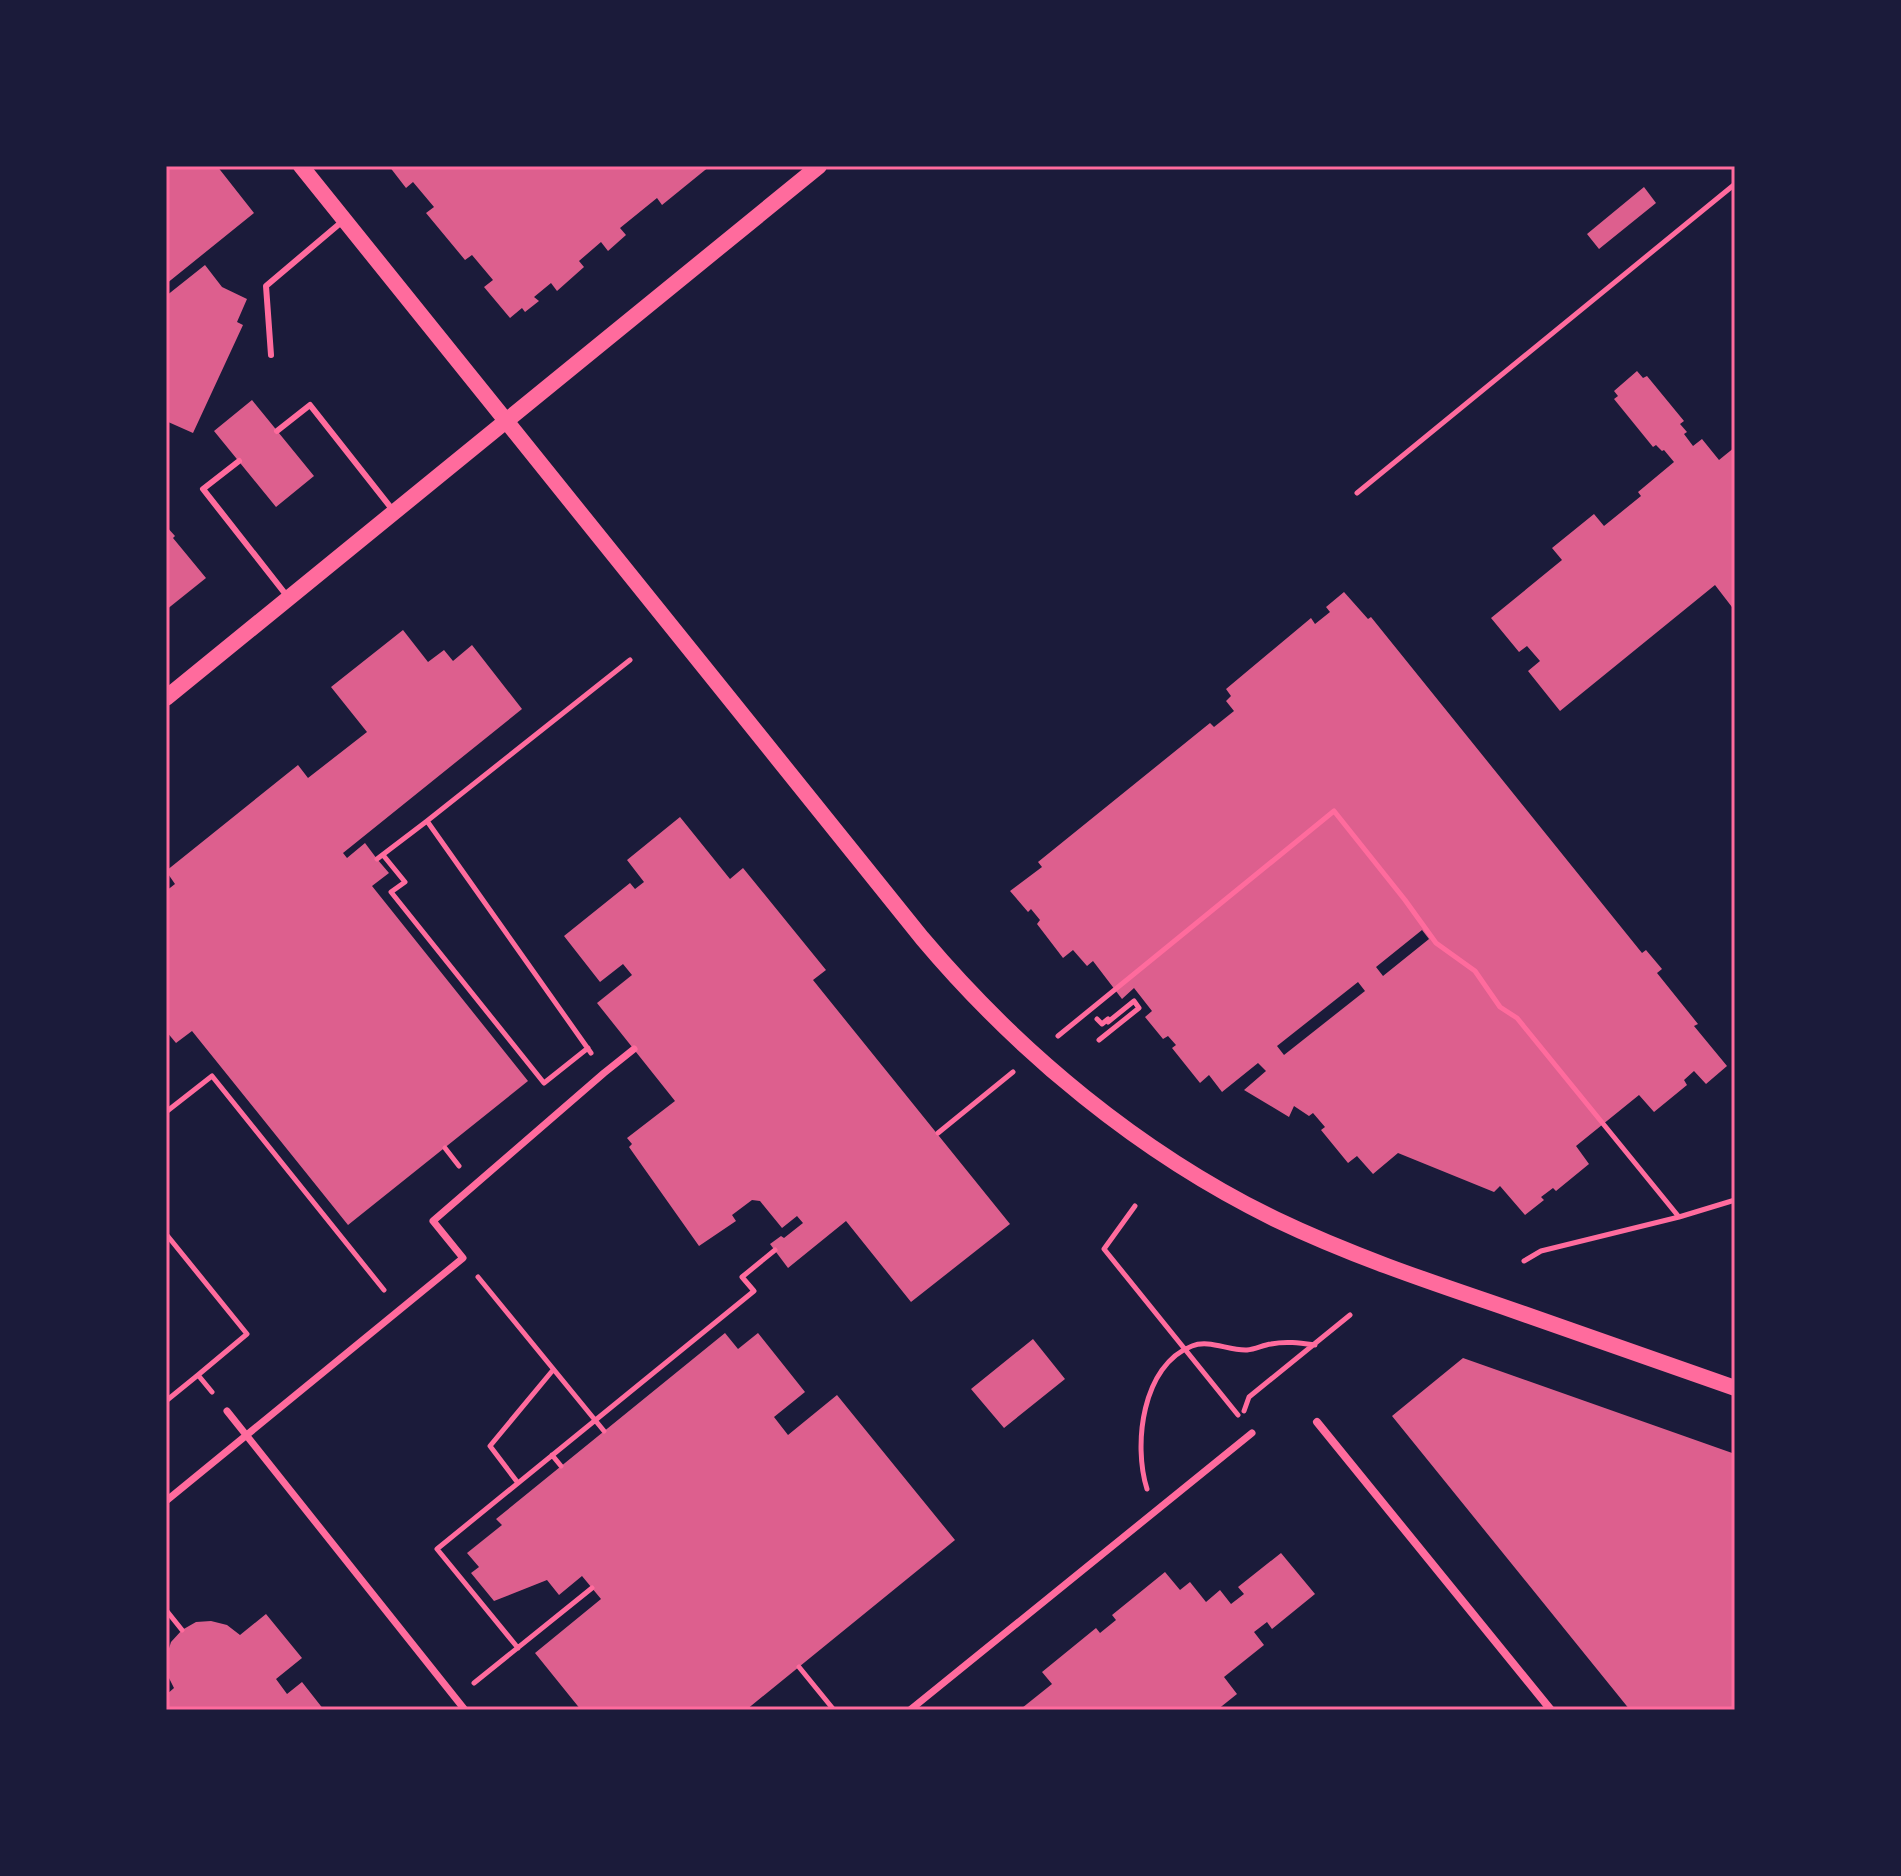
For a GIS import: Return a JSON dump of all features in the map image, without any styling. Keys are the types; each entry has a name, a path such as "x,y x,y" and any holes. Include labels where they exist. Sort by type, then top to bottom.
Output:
{"main road":[{"path":"301,166 922,938 967,990 1041,1061 1150,1145 1273,1218 1370,1261 1735,1388"},
{"path":"166,698 819,166"}],"street":[{"path":"166,1501 463,1258 433,1221 634,1049"},
{"path":"227,1411 465,1710"},
{"path":"1317,1422 1551,1710"},
{"path":"910,1710 1252,1433"}],"lane":[{"path":"271,355 266,286 344,220"},
{"path":"277,431 310,405 395,512"},
{"path":"239,461 203,489 289,598"}],"path":[{"path":"1357,493 1735,184"},
{"path":"588,1048 544,1083 391,892 405,882 380,857 630,660"},
{"path":"1114,990 1334,811 1436,943 1475,971 1500,1007 1517,1018 1679,1217"},
{"path":"427,821 604,1073"},
{"path":"1097,1019 1102,1024 1130,1000 1136,1008 1112,1028 1108,1022 1134,1001 1139,1008 1099,1040"},
{"path":"166,1112 212,1076 400,1309"},
{"path":"1524,1261 1541,1251 1735,1200"},
{"path":"1135,1206 1104,1249 1241,1419 1249,1397 1350,1315"},
{"path":"166,1234 247,1334 166,1401"},
{"path":"518,1648 437,1549 754,1291 742,1277 775,1250"},
{"path":"463,1258 604,1431"},
{"path":"1154,1513 1143,1476 1140,1440 1148,1396 1158,1377 1174,1358 1194,1345 1207,1344 1236,1350 1274,1343 1315,1345"},
{"path":"518,1483 490,1446 553,1370"},
{"path":"198,1375 227,1411"},
{"path":"552,1455 561,1466"},
{"path":"456,1698 592,1588"},
{"path":"166,1610 182,1630"},
{"path":"799,1667 834,1710"}],"building":[{"path":"166,166 217,166 254,213 166,284"},
{"path":"389,166 710,166 662,205 657,198 620,228 626,235 608,251 601,242 579,261 584,267 557,291 551,283 534,297 539,301 525,312 522,308 510,318 484,287 493,280 472,255 465,260 426,213 434,207 413,182 406,188"},
{"path":"1644,187 1656,203 1599,249 1587,234"},
{"path":"205,265 222,287 247,299 237,322 243,325 193,433 166,421 166,296"},
{"path":"1637,371 1643,378 1647,376 1684,421 1680,424 1693,446 1702,439 1719,460 1735,447 1735,611 1715,585 1560,711 1528,671 1540,661 1527,646 1519,652 1491,618 1562,560 1552,548 1594,514 1604,526 1641,496 1638,492 1674,462 1664,450 1656,445 1653,447 1614,399 1618,396 1614,391"},
{"path":"252,400 314,476 276,507 214,431"},
{"path":"166,526 206,578 166,610"},
{"path":"1344,592 1368,619 1371,617 1642,953 1646,950 1662,969 1657,973 1727,1066 1706,1084 1694,1071 1684,1080 1687,1085 1654,1112 1639,1095 1576,1146 1589,1164 1556,1191 1553,1188 1541,1197 1544,1200 1525,1215 1500,1186 1494,1192 1398,1153 1373,1174 1357,1156 1348,1163 1321,1130 1325,1127 1313,1113 1309,1116 1294,1106 1289,1117 1244,1090 1266,1071 1258,1063 1222,1092 1209,1075 1200,1083 1172,1048 1176,1045 1168,1036 1163,1039 1145,1017 1152,1011 1134,988 1122,999 1093,961 1087,966 1073,950 1063,958 1037,924 1040,920 1031,909 1028,912 1010,891 1042,867 1038,862 1210,723 1214,727 1234,711 1226,701 1231,696 1226,689 1311,618 1315,624 1330,612 1326,607","holes":["1422,930 1429,939 1383,976 1376,967","1358,982 1365,991 1284,1055 1277,1046"]},
{"path":"403,630 428,662 444,650 453,661 472,645 522,709 343,853 347,858 365,843 389,873 372,886 528,1081 348,1225 192,1031 176,1043 166,1031 166,1003 169,1000 166,997 166,891 175,884 166,871 298,765 308,778 367,732 331,687"},
{"path":"680,817 730,879 743,868 826,970 813,980 1010,1224 911,1302 846,1221 788,1268 770,1244 781,1236 784,1238 803,1223 797,1216 782,1228 760,1201 752,1200 732,1215 736,1221 699,1246 629,1147 632,1144 627,1138 675,1101 597,1003 632,975 623,964 600,982 564,936 630,883 635,889 644,882 627,860"},
{"path":"725,1333 738,1349 758,1333 805,1392 774,1417 788,1435 837,1395 955,1540 746,1710 581,1710 535,1653 601,1599 582,1576 559,1595 547,1580 494,1601 471,1573 479,1567 467,1553 502,1525 496,1519"},
{"path":"1033,1339 1065,1379 1004,1428 971,1389"},
{"path":"1463,1358 1735,1454 1735,1710 1630,1710 1392,1416"},
{"path":"1281,1553 1315,1594 1272,1629 1267,1622 1254,1632 1264,1645 1224,1677 1237,1694 1217,1710 1023,1710 1052,1684 1042,1672 1096,1628 1100,1633 1116,1620 1112,1615 1165,1572 1180,1590 1190,1582 1206,1602 1220,1590 1231,1604 1244,1594 1238,1587"},
{"path":"266,1614 302,1658 276,1679 287,1694 302,1682 324,1710 166,1710 166,1695 174,1688 167,1674 166,1658 171,1642 182,1630 196,1622 211,1621 227,1625 240,1635"}]}
